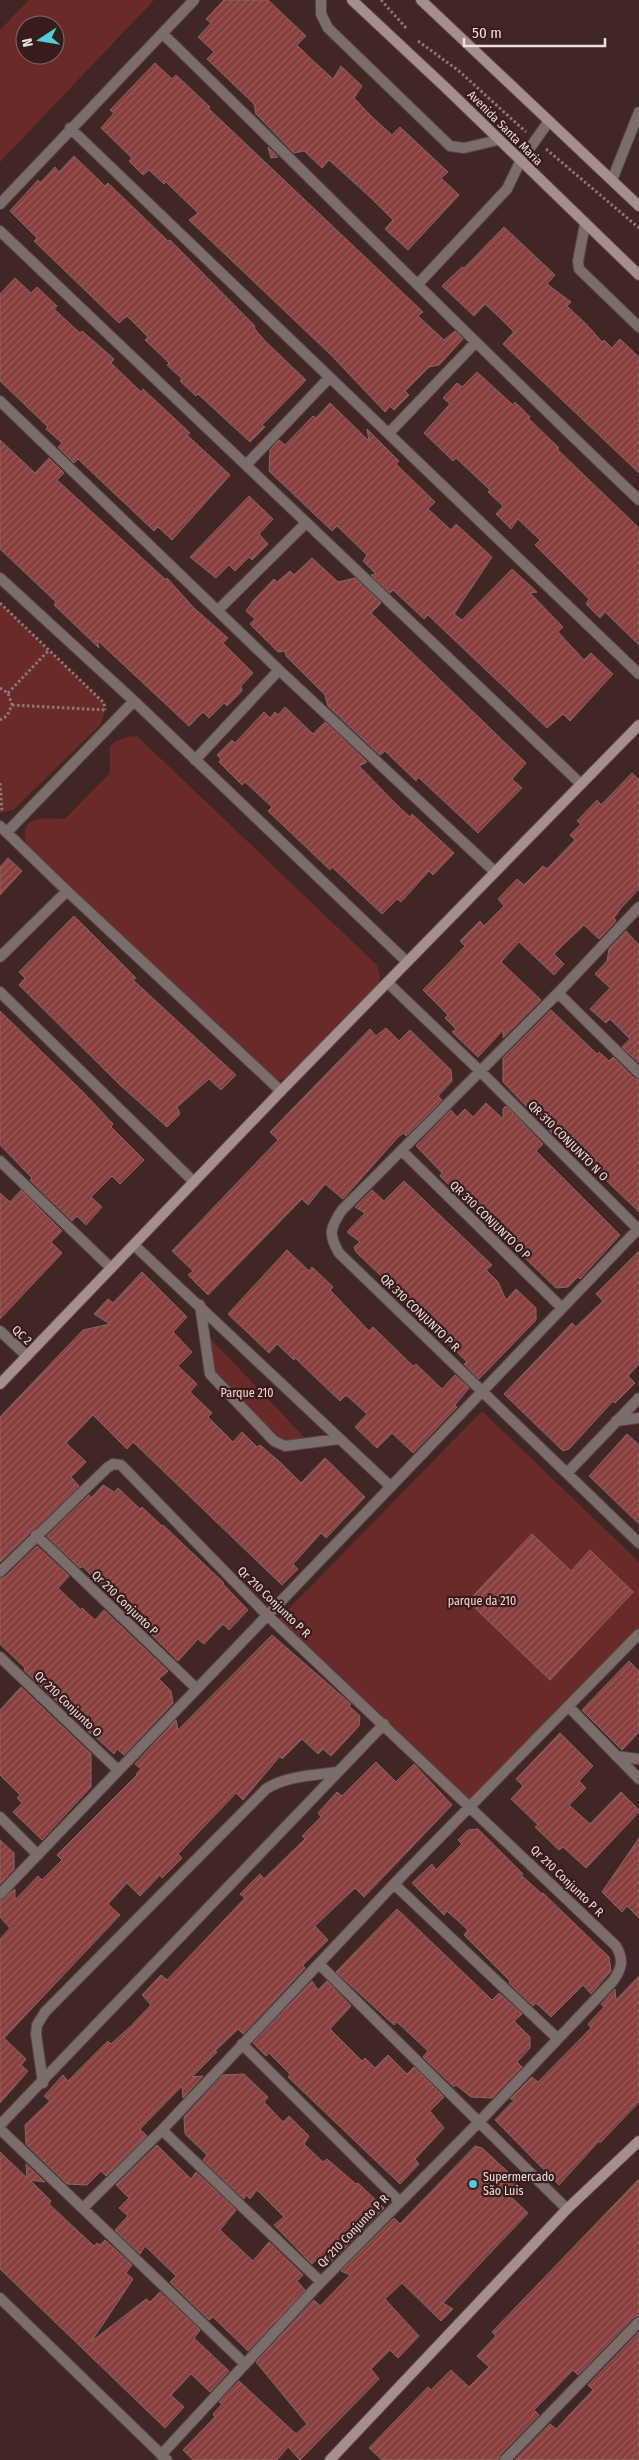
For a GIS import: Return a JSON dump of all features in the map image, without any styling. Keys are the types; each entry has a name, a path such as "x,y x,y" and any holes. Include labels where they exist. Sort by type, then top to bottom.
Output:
{"street":[{"path":"0,204 70,128 164,34 194,0"},
{"path":"321,0 321,14 328,28 450,146 464,148 498,140"},
{"name":"Avenida Santa Maria","path":"352,0 639,275"},
{"path":"422,0 639,206"},
{"path":"164,34 418,284 475,343 639,500"},
{"path":"612,180 639,112"},
{"path":"418,284 507,189 520,162 549,121"},
{"path":"70,128 639,674"},
{"path":"585,224 578,261 580,269 639,327"},
{"path":"0,231 247,464 305,524 581,784"},
{"path":"389,433 475,343"},
{"path":"247,464 329,378"},
{"path":"0,402 280,670 495,872"},
{"path":"218,610 305,524"},
{"path":"0,578 134,701 407,962"},
{"path":"195,760 280,670"},
{"path":"134,701 4,829 67,891 281,1090"},
{"path":"0,1384 281,1090 639,725"},
{"path":"0,957 67,891"},
{"path":"402,1151 638,911"},
{"name":"QR 310 CONJUNTO N O","path":"388,983 480,1071 639,1229"},
{"path":"0,992 194,1182"},
{"path":"558,993 639,1073"},
{"name":"QR 310 CONJUNTO P R","path":"402,1151 342,1210 333,1223 331,1240 339,1253 568,1472 639,1543"},
{"name":"QR 310 CONJUNTO O P","path":"402,1151 561,1307"},
{"path":"0,1161 110,1268"},
{"path":"0,1894 390,1486 483,1392 561,1307 639,1229"},
{"path":"134,1245 200,1305 390,1486"},
{"path":"200,1305 210,1374 274,1441 285,1446 339,1439"},
{"name":"QC 2","path":"0,1331 27,1356"},
{"path":"568,1472 639,1398"},
{"path":"616,1421 639,1418"},
{"name":"Qr 210 Conjunto P R","path":"0,1572 107,1468 113,1464 121,1465 267,1615 616,1946 623,1958 620,1972 613,1981 478,2123 321,2282 245,2364 164,2457"},
{"name":"Qr 210 Conjunto P","path":"36,1535 197,1689"},
{"path":"83,2208 162,2130 394,1884 639,1634"},
{"name":"Qr 210 Conjunto O","path":"0,1657 118,1770"},
{"path":"569,1707 639,1779"},
{"path":"0,2125 43,2083 384,1724"},
{"path":"616,1756 639,1759"},
{"path":"43,2083 36,2034 37,2024 45,2012 266,1789 273,1784 338,1772"},
{"path":"0,1817 38,1855"},
{"path":"394,1884 557,2038"},
{"path":"319,1964 567,2209"},
{"path":"242,2044 400,2201"},
{"path":"0,2130 245,2364"},
{"path":"162,2130 321,2282"},
{"path":"330,2460 567,2209 639,2141"},
{"path":"0,2298 164,2457"},
{"path":"505,2460 639,2322"}],"path":[{"path":"381,0 413,37 459,71 639,228"},
{"path":"0,603 104,703 104,717"},
{"path":"8,693 49,650"},
{"path":"0,688 8,693 12,705 7,716 0,720"},
{"path":"12,705 105,710"},
{"path":"0,783 2,814"}],"green space":[{"path":"29,0 154,0 0,162 0,30"},
{"path":"0,603 104,703 105,710 101,724 13,810 0,813"},
{"path":"130,736 138,737 377,965 380,977 379,983 285,1079 276,1080 268,1076 26,843 26,827 30,822 50,818 65,819 110,773 110,746 116,741"},
{"name":"Parque 210","path":"207,1335 307,1440 279,1442 214,1377"},
{"name":"parque da 210","path":"482,1411 639,1562 639,1629 470,1805 334,1670 277,1621"}],"building":[{"path":"224,0 268,0 306,36 297,45 308,56 333,79 341,66 362,86 354,98 371,116 392,135 400,127 448,172 441,178 459,195 408,250 385,229 393,220 371,198 329,160 322,168 304,151 294,153 256,114 254,104 207,59 214,52 198,37 211,23 206,19"},
{"path":"155,63 172,79 176,75 210,107 208,108 423,312 418,316 444,340 455,331 463,339 439,365 429,367 405,391 409,395 394,410 390,406 385,412 332,356 189,220 198,213 166,182 164,184 149,170 143,175 129,161 132,158 101,128 114,113 110,110"},
{"path":"268,147 278,157 271,158"},
{"path":"74,156 105,186 108,183 168,241 170,240 255,326 254,328 265,341 306,380 262,425 265,427 250,442 198,394 196,396 180,381 182,379 167,365 169,363 145,340 148,337 127,316 119,323 34,241 37,238 10,211 38,180 40,183 55,167 59,172"},
{"path":"504,227 555,275 547,284 571,302 567,306 602,342 604,340 612,348 620,339 639,357 639,473 503,344 514,332 502,320 485,304 474,316 442,286 462,267 464,268"},
{"path":"15,278 31,293 37,287 57,306 54,309 80,333 82,331 114,359 111,363 141,392 143,389 190,433 187,435 230,475 172,540 158,527 154,531 78,459 74,463 58,447 62,443 46,429 48,427 0,381 0,294"},
{"path":"477,372 513,405 515,402 530,417 528,418 559,448 557,449 639,528 639,645 605,612 600,618 586,604 589,599 535,545 540,540 518,519 511,529 496,514 503,506 488,492 490,490 456,458 453,461 424,433 450,404 443,398 457,383 462,387"},
{"path":"330,403 369,441 367,429 399,461 396,464 435,502 428,509 451,530 456,524 492,557 454,614 462,620 512,569 537,592 530,593 563,627 558,632 584,660 591,653 613,674 570,721 563,714 547,728 428,615 424,619 393,590 390,593 371,575 376,574 363,561 367,555 337,526 332,531 269,471 270,450 279,440 285,445 313,416 316,418"},
{"path":"0,440 35,473 49,458 64,473 57,480 166,580 167,578 194,608 228,638 223,643 253,673 241,686 242,691 227,706 224,703 209,718 203,712 189,726 97,640 99,648 54,605 56,602 0,549"},
{"path":"249,496 273,519 259,534 268,544 252,560 249,557 235,571 229,565 216,578 190,557"},
{"path":"312,558 338,582 355,578 381,603 371,613 526,763 512,779 522,788 478,833 418,777 416,781 385,751 380,755 328,706 325,695 286,656 285,651 278,652 250,624 255,619 246,611 253,601 274,579 277,582 290,571 294,575"},
{"path":"285,707 313,734 325,722 367,762 359,766 396,804 410,817 412,814 454,853 433,875 429,871 401,902 397,899 382,914 332,867 330,870 268,811 272,807 245,782 242,785 219,762 221,759 217,755 232,740 235,743 264,712 270,718 275,712 278,715"},
{"path":"632,773 639,780 639,889 621,908 614,918 616,921 599,939 584,925 554,954 564,964 554,975 519,942 501,962 541,1000 503,1038 503,1030 478,1057 452,1032 456,1029 445,1018 448,1015 423,990 465,946 460,941 480,921 484,926 504,906 498,899 517,879 524,885 543,866 547,869 575,840 570,835 581,824 577,821 597,800 601,805"},
{"path":"8,858 22,871 0,895 0,867"},
{"path":"74,916 136,978 133,980 236,1075 221,1090 209,1079 177,1107 180,1114 167,1127 121,1086 19,985 25,978 19,972"},
{"path":"626,931 639,945 639,1063 622,1047 630,1039 610,1019 606,1023 590,1009 610,988 595,974 607,961 609,949"},
{"path":"551,1010 597,1054 599,1052 609,1061 613,1057 634,1078 639,1080 639,1212 555,1131 552,1133 503,1082 503,1058"},
{"path":"0,1011 84,1093 113,1124 111,1127 144,1160 120,1184 112,1176 91,1197 102,1207 86,1225 77,1216 72,1221 30,1180 32,1178 0,1145"},
{"path":"386,1028 399,1041 410,1030 451,1070 452,1081 438,1096 442,1100 406,1136 404,1133 399,1136 343,1199 325,1184 308,1205 302,1199 208,1295 188,1275 193,1271 172,1251 278,1140 270,1132 370,1029 376,1036"},
{"path":"486,1103 503,1119 503,1109 506,1106 543,1144 536,1151 620,1235 580,1279 578,1277 568,1287 556,1288 440,1176 442,1173 416,1146 451,1110 457,1117 465,1109 473,1117"},
{"path":"404,1181 492,1265 486,1270 498,1282 506,1300 516,1289 536,1308 536,1320 479,1379 464,1364 467,1362 431,1327 433,1326 356,1252 354,1247 360,1242 347,1232 365,1213 355,1207 372,1190 384,1201"},
{"path":"21,1190 62,1231 51,1242 62,1253 0,1319 0,1193 10,1202"},
{"path":"287,1250 309,1271 312,1267 333,1287 330,1290 369,1331 373,1327 413,1366 416,1364 442,1389 455,1375 469,1388 455,1405 457,1407 413,1453 392,1433 377,1448 355,1427 367,1414 346,1395 340,1401 295,1358 294,1360 277,1344 269,1353 228,1314"},
{"path":"639,1251 639,1364 628,1376 635,1383 615,1403 613,1401 569,1449 563,1451 504,1394 572,1323 576,1327 603,1301 596,1294"},
{"path":"142,1272 187,1317 173,1332 192,1352 178,1366 197,1384 190,1392 212,1413 208,1417 233,1442 242,1432 257,1447 260,1445 281,1463 301,1483 325,1458 365,1497 326,1538 321,1533 293,1564 298,1569 282,1585 133,1442 127,1449 93,1415 66,1443 86,1462 71,1477 79,1486 0,1562 0,1417 83,1330 110,1324 94,1314 108,1299 113,1303"},
{"path":"627,1434 639,1445 639,1524 589,1476"},
{"path":"103,1485 114,1492 118,1488 140,1509 142,1507 163,1525 224,1583 248,1610 229,1630 223,1624 204,1644 198,1639 178,1661 82,1566 81,1568 78,1566 47,1536 89,1495 91,1498"},
{"path":"532,1534 571,1571 590,1550 633,1592 550,1680 475,1608 477,1602 472,1597"},
{"path":"37,1546 69,1576 58,1588 81,1610 82,1608 95,1620 104,1610 168,1671 159,1679 171,1691 173,1703 124,1755 117,1749 114,1754 90,1732 91,1734 24,1670 25,1668 0,1644 0,1579 5,1577"},
{"path":"272,1635 351,1704 349,1706 360,1716 359,1726 331,1756 323,1749 318,1754 302,1739 282,1759 280,1756 243,1800 236,1793 178,1854 182,1858 162,1878 160,1875 140,1896 127,1883 108,1904 120,1915 4,2038 26,2059 21,2065 28,2071 0,2103 0,1939 10,1928 0,1917 0,1901 15,1889 15,1900 38,1876 42,1880 62,1860 57,1855 137,1775 141,1769 135,1764 176,1720 178,1730"},
{"path":"629,1661 639,1671 639,1732 622,1750 582,1710"},
{"path":"21,1687 91,1754 91,1787 42,1840 13,1812 22,1803 17,1798 20,1795 0,1775 0,1710"},
{"path":"560,1733 593,1766 579,1781 586,1788 569,1805 590,1824 621,1792 639,1810 586,1868 563,1847 559,1850 535,1827 538,1825 511,1799 523,1786 516,1779"},
{"path":"376,1762 396,1782 414,1764 452,1805 364,1897 355,1888 315,1926 328,1940 303,1965 305,1968 243,2034 238,2029 215,2051 217,2052 192,2077 203,2076 183,2098 182,2086 140,2129 147,2136 106,2176 101,2171 87,2185 67,2184 26,2144 25,2125 50,2101 44,2096 63,2075 68,2081 108,2041 111,2044 132,2025 151,2005 142,1995 161,1975 167,1980 245,1898 240,1894 260,1874 264,1879 305,1839 302,1836 321,1817 318,1813 337,1792 342,1796"},
{"path":"478,1829 523,1874 521,1875 543,1893 609,1957 611,1971 591,1994 583,1985 551,2017 536,2003 533,2006 509,1983 510,1981 464,1935 468,1930 447,1911 444,1915 412,1883 432,1864 436,1870 462,1844 458,1840 468,1830"},
{"path":"639,1838 639,1918 627,1906 622,1912 602,1892"},
{"path":"0,1840 14,1853 14,1869 0,1884"},
{"path":"397,1909 492,2000 499,1993 522,2014 514,2021 530,2037 530,2048 517,2062 522,2067 492,2098 471,2097 456,2085 454,2087 423,2057 428,2051 397,2022 394,2025 336,1972"},
{"path":"639,1976 639,2102 600,2143 599,2141 559,2185 495,2120 515,2099 510,2099 532,2077 538,2082 591,2028 588,2024 604,2007 601,2004 615,1989 616,2000"},
{"path":"312,1981 318,1990 327,1981 351,2006 330,2029 362,2061 365,2058 375,2068 388,2055 407,2074 414,2067 444,2097 430,2111 444,2128 415,2159 419,2164 400,2184 288,2077 290,2074 269,2053 266,2056 253,2043"},
{"path":"244,2074 268,2097 264,2102 283,2122 289,2116 309,2136 304,2144 323,2162 327,2159 356,2184 358,2183 384,2208 328,2265 316,2260 312,2264 274,2225 284,2217 257,2190 250,2199 246,2195 244,2199 203,2160 207,2155 185,2134 184,2117 223,2075"},
{"path":"157,2145 191,2179 196,2172 236,2210 220,2230 253,2261 269,2242 303,2275 297,2281 305,2290 248,2351 213,2317 209,2320 170,2282 176,2276 145,2246 140,2254 115,2230 128,2216 119,2208 129,2198 116,2185"},
{"path":"475,2146 482,2148 519,2182 508,2194 528,2213 443,2303 453,2309 441,2321 402,2283 385,2299 419,2336 398,2358 390,2350 371,2369 379,2379 300,2460 288,2447 277,2460 193,2460 183,2450 215,2417 213,2414 222,2404 219,2402 239,2381 296,2434 307,2424 256,2362 314,2300 320,2306 350,2275 341,2271 394,2218 400,2224"},
{"path":"0,2152 27,2178 26,2164 45,2182 30,2180 51,2201 49,2204 94,2246 97,2243 100,2245 105,2240 132,2265 126,2273 133,2279 91,2342 146,2299 150,2302 160,2292 200,2330 194,2338 229,2371 210,2392 191,2374 171,2395 184,2407 165,2428 0,2269"},
{"path":"639,2179 639,2315 634,2317 578,2375 573,2370 534,2410 539,2415 500,2455 498,2460 382,2460 369,2448 428,2387 431,2390 451,2370 469,2387 489,2367 477,2356 496,2336 492,2332"},
{"path":"639,2332 639,2460 515,2460 550,2424 556,2429 593,2390 588,2385"}],"place":[{"name":"Supermercado São Luis","path":"473,2184"}]}
